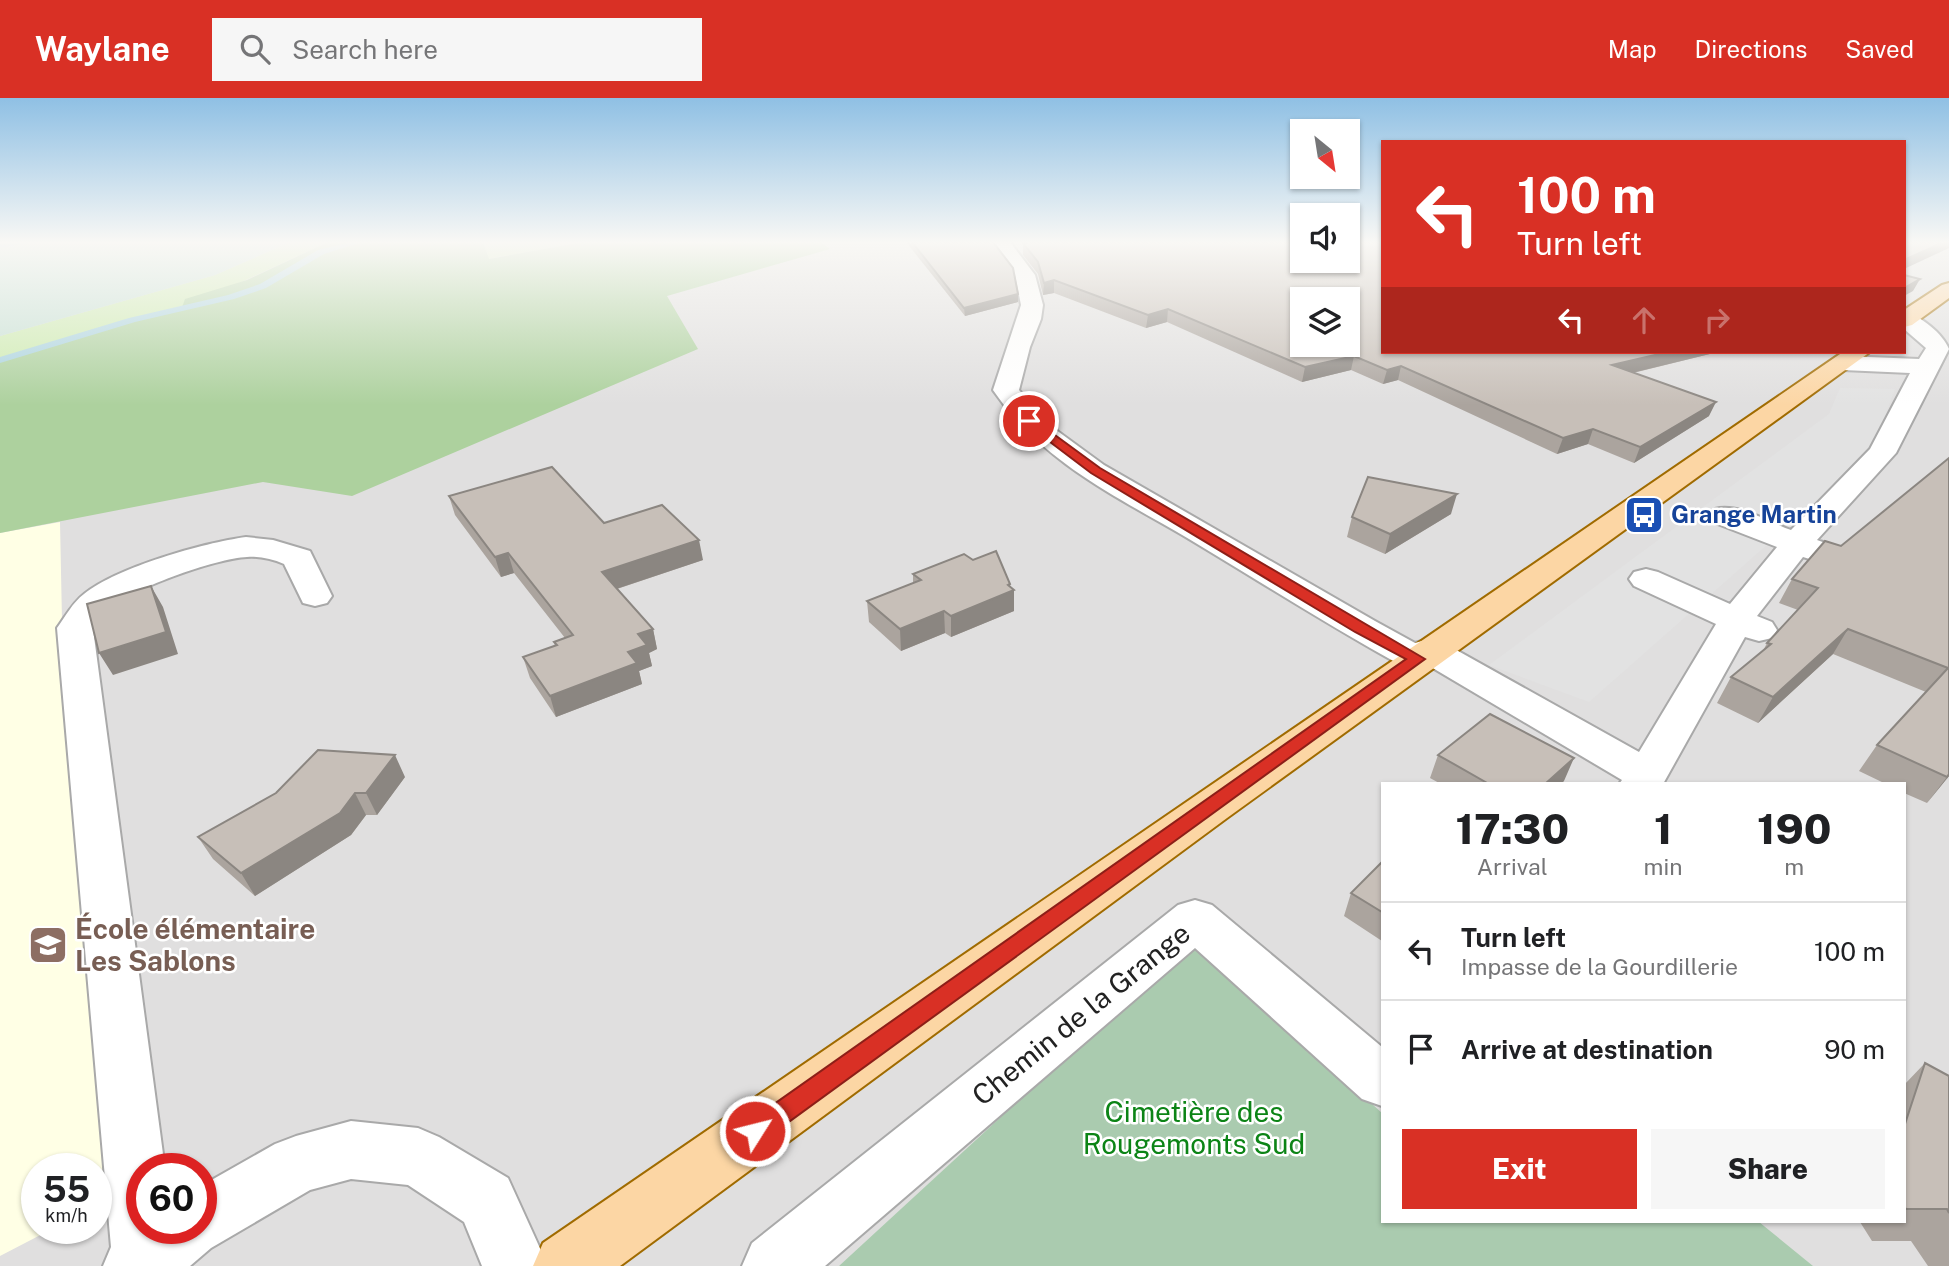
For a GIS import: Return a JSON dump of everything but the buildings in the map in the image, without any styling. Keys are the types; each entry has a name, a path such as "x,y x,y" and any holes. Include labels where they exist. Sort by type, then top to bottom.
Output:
{"main road":[{"path":"1906,318 1938,297"},
{"path":"566,1266 1423,655 1656,496 1850,357"}],"street":[{"path":"1032,297 1031,317 1020,341 1006,390 1017,410 1040,432 1095,470 1361,629 1423,655 1643,780 1749,625 1882,453 1938,353"},
{"path":"1906,320 1938,353"},
{"path":"1850,357 1938,353"},
{"path":"1726,516 1809,548"},
{"path":"156,1252 75,628 96,602 138,581 215,553 245,547 278,549 298,558 315,596"},
{"path":"1646,579 1749,625"},
{"name":"Chemin de la Grange","path":"775,1266 1195,919 1381,1081"},
{"path":"217,1212 296,1165 351,1150 418,1157 486,1200 515,1266"}],"shaded area":[{"path":"0,297 1290,297 1290,357 1360,357 1360,297 1381,354 1906,354 1906,297 1949,297 1949,1266 0,1266"},
{"path":"0,297 139,297 0,336"},
{"path":"1840,388 1895,389 1879,432 1864,459 1589,702 1489,665 1829,414"},
{"name":"École élémentaire Les Sablons","path":"60,522 64,720 126,1159 126,1189 112,1197 112,1153 21,1153 21,1244 23,1244 0,1256 0,533"}],"green space":[{"path":"139,297 210,297 181,310 132,320 0,360 0,336"},
{"path":"193,297 667,297 698,349 352,496 263,482 0,533 0,360 132,320 181,310 185,299"},
{"name":"Cimetière des Rougemonts Sud","path":"1192,941 1381,1112 1381,1223 1760,1223 1813,1266 839,1266"}],"waterway":[{"path":"0,360 132,320 232,297"}],"place":[{"name":"Grange Martin","path":"1644,515"},
{"name":"École élémentaire Les Sablons","path":"48,945"}],"route":[{"path":"755,1131 1417,659 1361,629 1095,470 1040,432 1029,421"}]}
